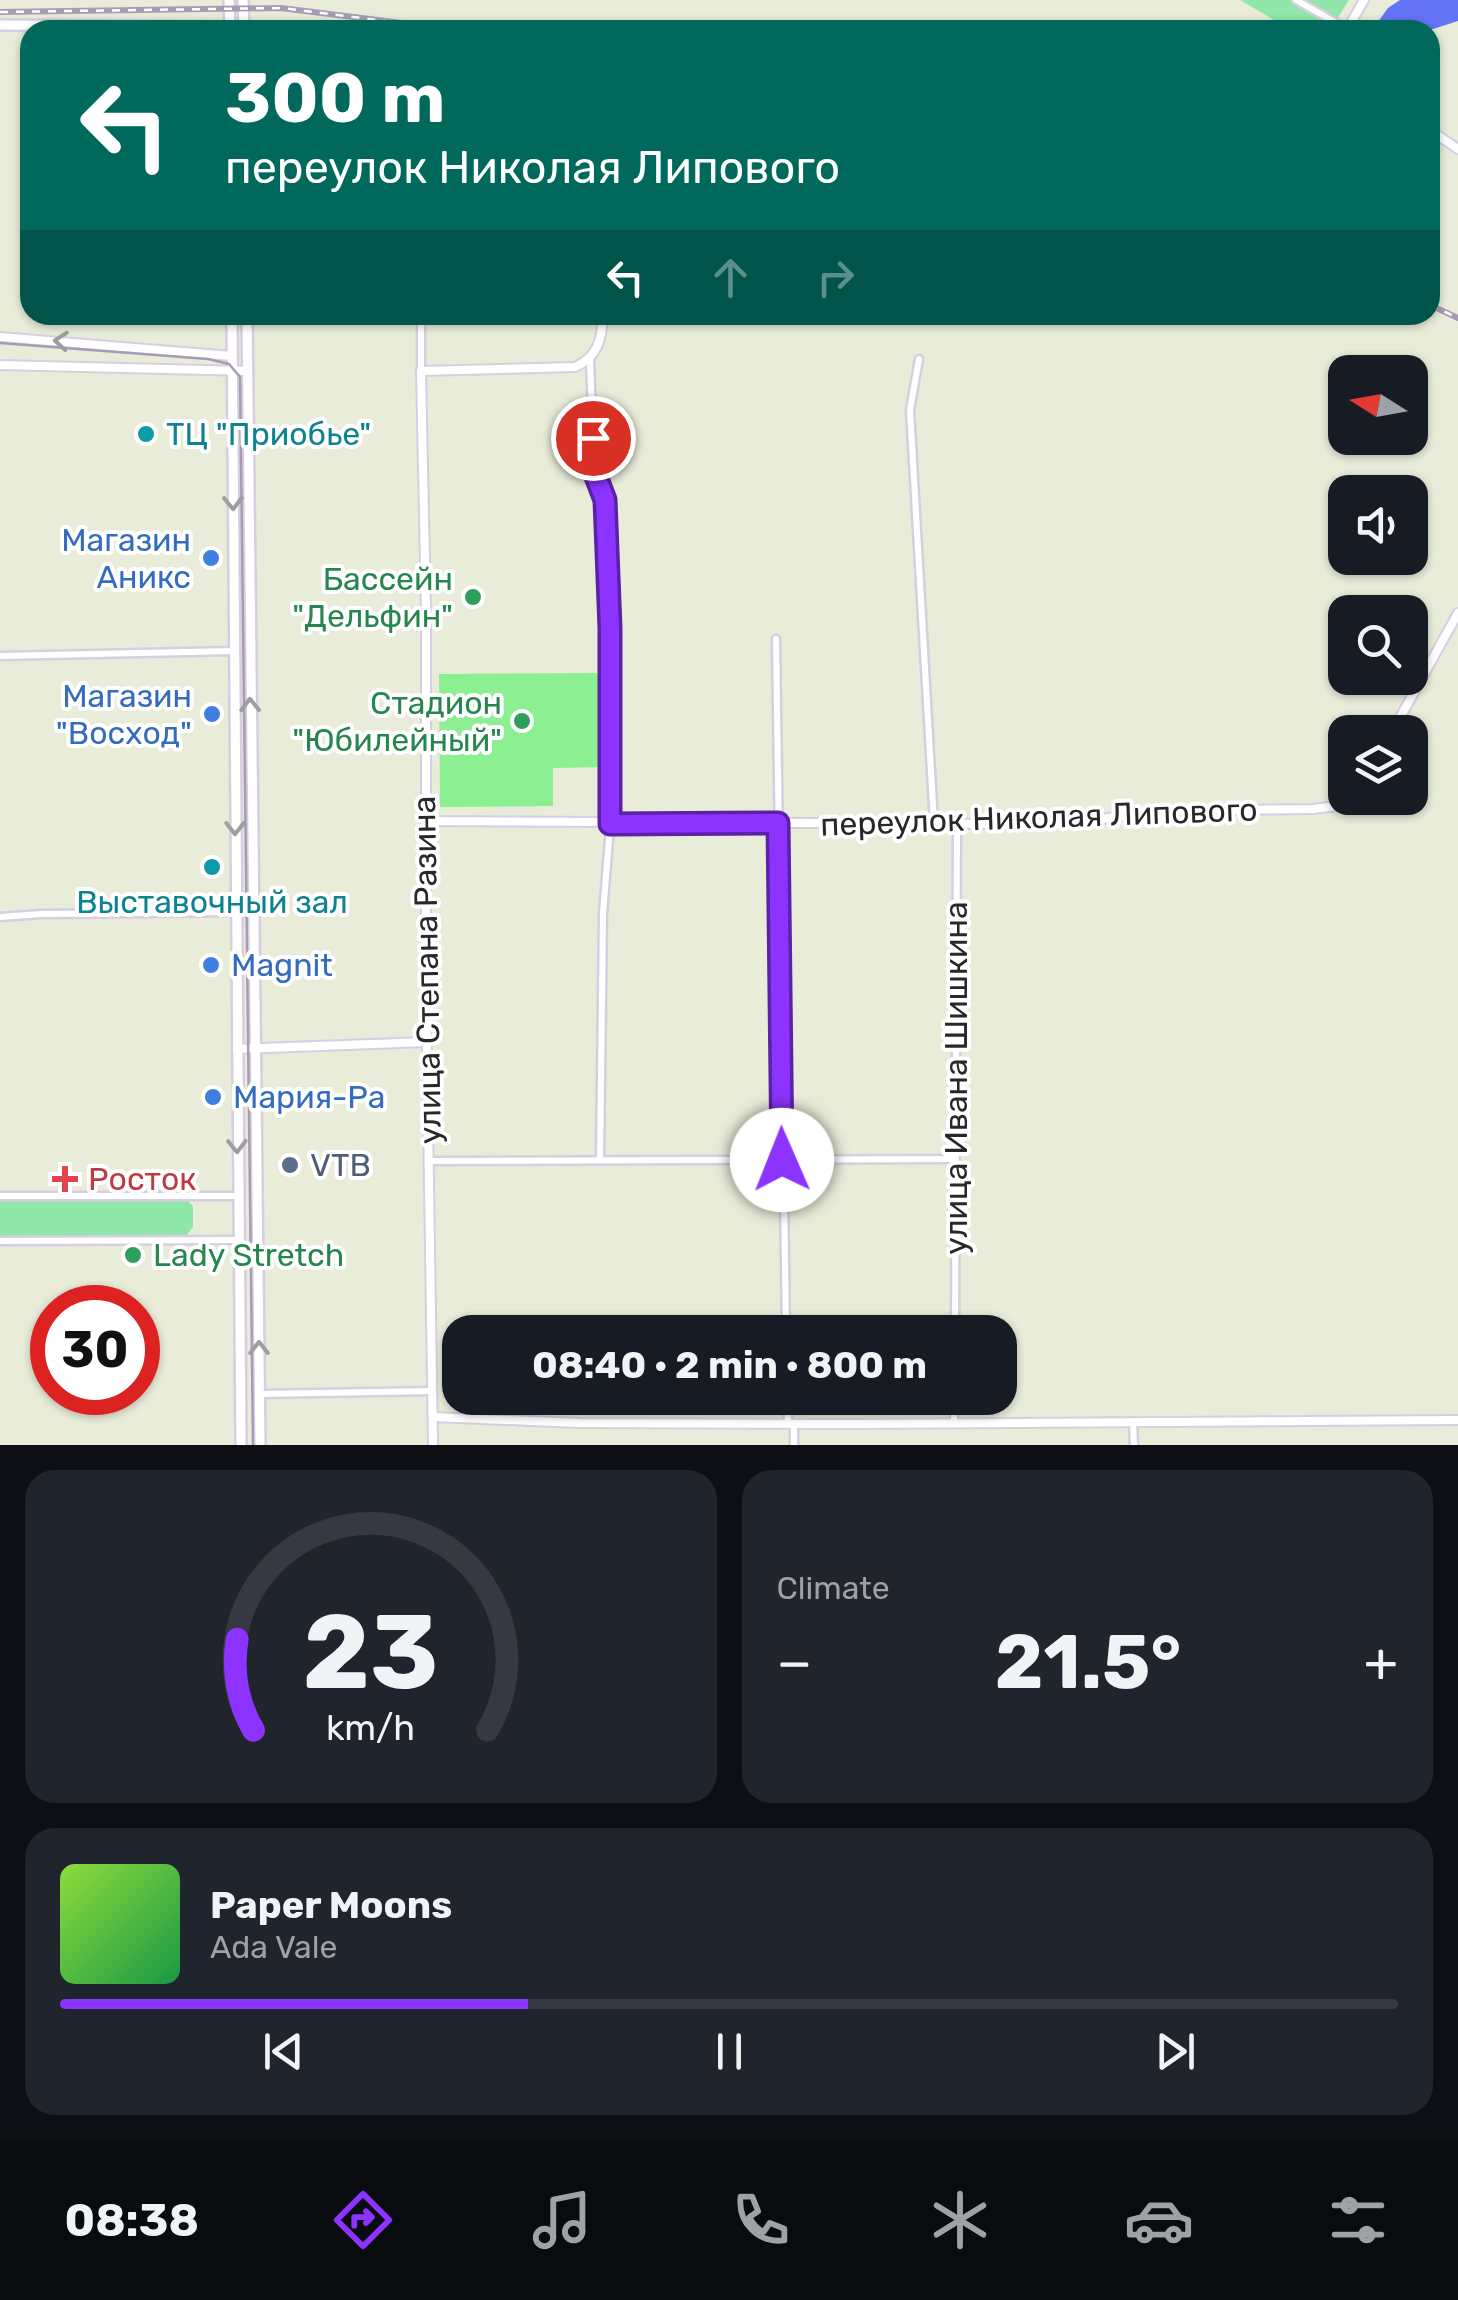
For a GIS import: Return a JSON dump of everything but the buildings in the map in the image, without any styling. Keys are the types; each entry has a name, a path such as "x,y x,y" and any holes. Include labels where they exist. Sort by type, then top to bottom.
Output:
{"main road":[{"path":"232,325 241,1445"},
{"path":"247,325 260,1445"},
{"path":"236,912 254,911"}],"street":[{"path":"1296,0 1330,20"},
{"name":"улица Степана Разина","path":"421,325 433,1445"},
{"path":"600,1160 602,913 610,824 610,628 605,500 594,471 590,359 599,343 602,325"},
{"path":"0,337 232,356"},
{"path":"421,370 575,367 590,359"},
{"path":"919,359 910,410 934,823"},
{"path":"0,365 246,371"},
{"path":"1401,715 1458,613"},
{"path":"776,639 786,1315"},
{"path":"0,656 234,651"},
{"name":"переулок Николая Липового","path":"426,821 1081,822 1159,811 1328,807"},
{"name":"улица Ивана Шишкина","path":"954,1315 957,823"},
{"path":"0,917 236,912"},
{"path":"237,1048 427,1042"},
{"path":"429,1162 956,1159"},
{"path":"0,1196 238,1196"},
{"path":"0,1241 238,1240"},
{"path":"260,1394 433,1391"},
{"path":"790,1415 794,1445"},
{"path":"954,1415 954,1424"},
{"path":"433,1417 791,1424 1458,1420"},
{"path":"1133,1422 1134,1445"}],"green space":[{"path":"1240,0 1349,0 1336,20 1274,20"},
{"name":"Стадион \"Юбилейный\"","path":"603,673 604,767 553,768 553,806 440,807 439,674"},
{"path":"186,1199 193,1206 193,1227 186,1236 0,1237 0,1201"}],"shaded area":[{"path":"1400,0 1458,0 1458,21 1440,27 1440,20 1379,20"}],"tram line":[{"path":"0,343 208,359 229,364 240,377 253,1445"}],"railway":[{"path":"0,12 281,8 378,20"},
{"path":"1440,310 1458,318"}],"place":[{"name":"ТЦ \"Приобье\"","path":"146,434"},
{"name":"Магазин Аникс","path":"211,558"},
{"name":"Бассейн \"Дельфин\"","path":"473,597"},
{"name":"Магазин \"Восход\"","path":"212,714"},
{"name":"Стадион \"Юбилейный\"","path":"522,721"},
{"name":"Выставочный зал","path":"212,867"},
{"name":"Magnit","path":"211,965"},
{"name":"Мария-Ра","path":"213,1097"},
{"name":"VTB","path":"290,1165"},
{"name":"Росток","path":"65,1179"},
{"name":"Lady Stretch","path":"133,1255"}],"route":[{"path":"593,438 594,471 605,500 610,628 610,824 778,823 782,1160"}]}
